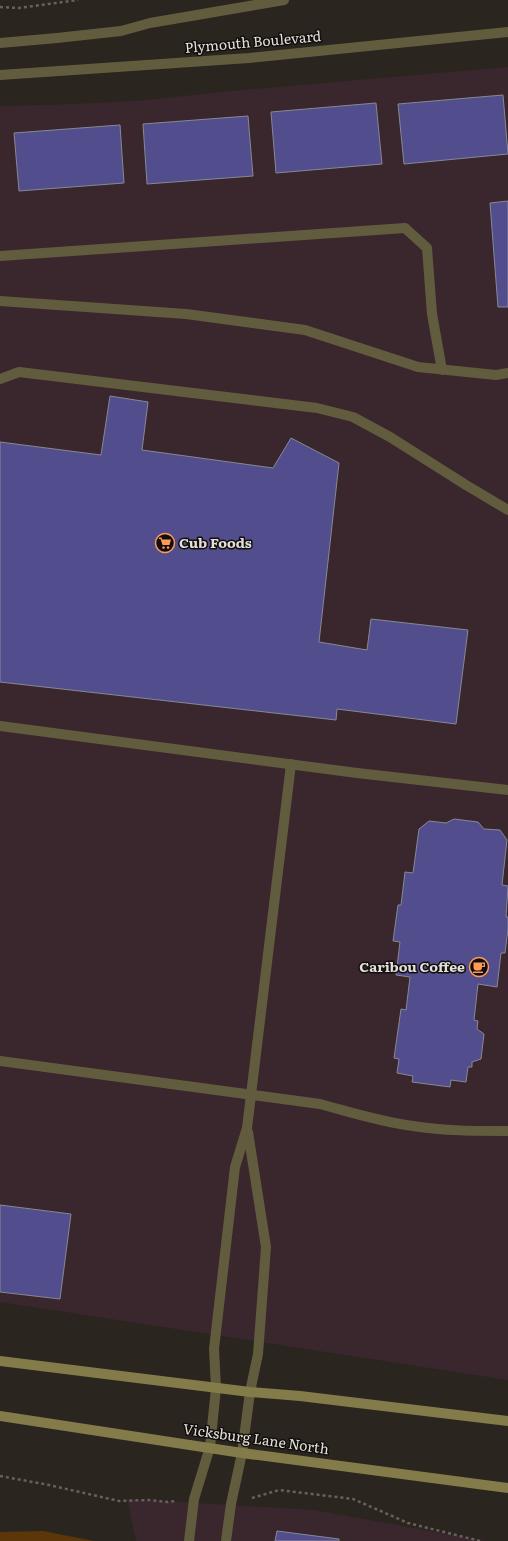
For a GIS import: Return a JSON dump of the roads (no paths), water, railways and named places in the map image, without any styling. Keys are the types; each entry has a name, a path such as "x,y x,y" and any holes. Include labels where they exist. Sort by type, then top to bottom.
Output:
{"main road":[{"path":"0,1361 216,1388 300,1396 508,1421"},
{"name":"Vicksburg Lane North","path":"0,1416 242,1453 508,1488"}],"street":[{"path":"0,43 121,30 150,23 284,0"},
{"name":"Plymouth Boulevard","path":"0,75 249,58 508,32"},
{"path":"0,256 405,228 427,248 432,314 442,370"},
{"path":"0,301 186,314 305,330 418,367 496,375 508,373"},
{"path":"0,379 19,372 317,408 346,415 353,417 390,437 508,510"},
{"path":"0,726 291,764 508,790"},
{"path":"188,1541 194,1499 210,1447 216,1388 214,1349 235,1167 247,1128 252,1094 291,764"},
{"path":"0,1062 320,1104 368,1117 412,1126 442,1130 508,1131"},
{"path":"226,1541 231,1504 242,1453 250,1392 258,1354 266,1247 247,1128"}],"place":[{"name":"Cub Foods","path":"165,543"},
{"name":"Caribou Coffee","path":"479,967"}]}
